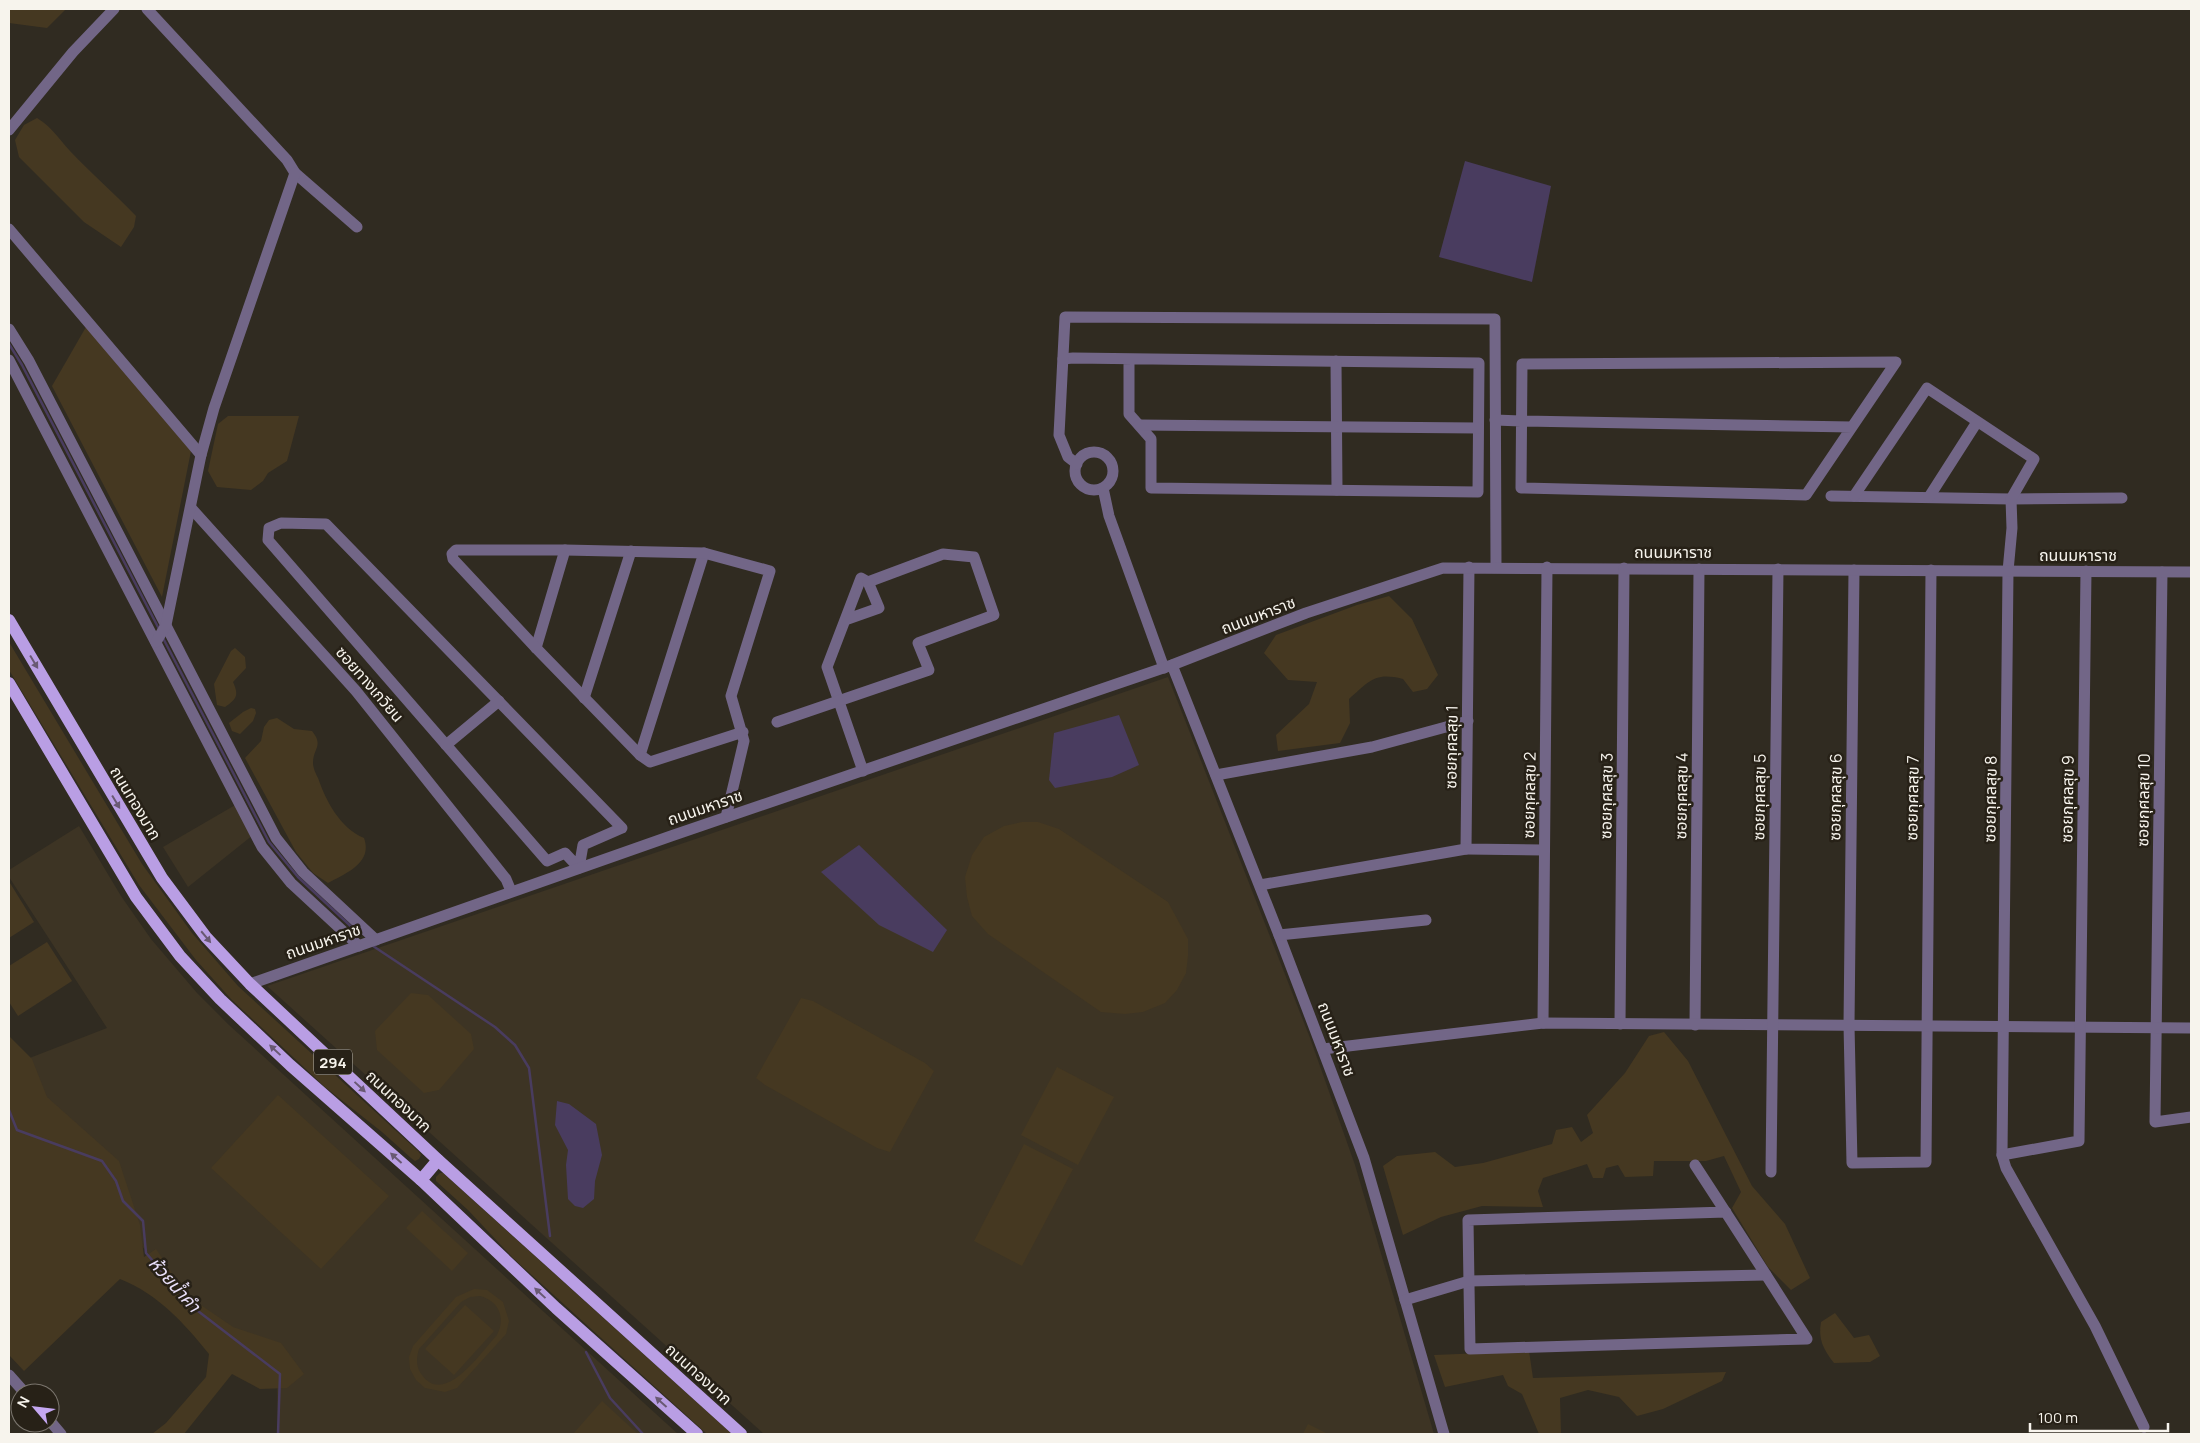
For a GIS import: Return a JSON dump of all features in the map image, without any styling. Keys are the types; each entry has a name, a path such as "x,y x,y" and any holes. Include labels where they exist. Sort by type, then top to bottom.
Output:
{"main road":[{"name":"ถนนทองมาก","path":"9,620 162,878 206,937 250,984 438,1160 741,1434"},
{"name":"294","path":"9,683 136,897 180,956 220,999 290,1065 420,1180 556,1308 697,1434"},
{"path":"420,1180 438,1160"}],"street":[{"path":"9,130 73,52 114,9"},
{"path":"147,9 287,160 295,174 357,227"},
{"path":"156,642 166,624 201,455 214,408 295,174"},
{"path":"9,229 201,455"},
{"path":"1077,464 1068,457 1059,434 1065,318 1495,320 1496,567"},
{"path":"9,329 29,361 276,838 303,872 376,940"},
{"path":"1063,359 1129,359 1479,363 1478,492 1151,488 1151,439 1129,414 1129,359"},
{"path":"9,360 262,847 291,883 359,946"},
{"path":"1336,361 1337,490"},
{"path":"1896,362 1852,427 1806,495 1521,488 1522,364 1896,362"},
{"path":"1854,496 1927,388 2034,459 2011,499"},
{"path":"1495,420 1852,427"},
{"path":"1929,497 1977,422"},
{"path":"1139,425 1478,428"},
{"path":"1091,452 1100,452 1108,457 1112,465 1113,474 1110,482 1103,488 1088,489 1077,479 1077,464 1082,456 1091,452"},
{"path":"1103,488 1109,516 1168,666"},
{"path":"1831,496 2011,499 2122,498"},
{"name":"ซอยกุศลสุข 8","path":"2002,1155 2008,571 2012,528 2011,499"},
{"name":"ซอยทางเกวียน","path":"191,508 356,691 506,879 511,891"},
{"path":"281,523 326,524 622,828 583,845 579,868 566,853 547,861 268,540 269,528 281,523"},
{"path":"726,818 744,741 742,732 731,696 770,571 704,553 456,550 452,554 453,559 536,648 640,755 650,762 742,732"},
{"path":"536,648 565,550"},
{"path":"584,698 631,551"},
{"path":"640,755 704,553"},
{"path":"777,722 929,670 918,643 994,615 974,557 942,554 868,582"},
{"name":"ซอยกุศลสุข 1","path":"1466,848 1469,567"},
{"name":"ถนนมหาราช","path":"250,984 511,891 1168,666 1306,613 1443,568 1547,567 2191,572"},
{"name":"ซอยกุศลสุข 2","path":"1543,1023 1547,567"},
{"name":"ซอยกุศลสุข 3","path":"1620,1024 1624,568"},
{"name":"ซอยกุศลสุข 4","path":"1695,1025 1700,569"},
{"name":"ซอยกุศลสุข 5","path":"1771,1172 1778,569"},
{"name":"ซอยกุศลสุข 6","path":"1854,570 1849,1025 1852,1163 1926,1162 1926,1026"},
{"name":"ซอยกุศลสุข 7","path":"1926,1026 1931,570"},
{"name":"ซอยกุศลสุข 9","path":"2002,1155 2079,1141 2086,571"},
{"name":"ซอยกุศลสุข 10","path":"2162,572 2155,1122 2191,1117"},
{"path":"845,620 879,608 868,582 861,578 827,667 863,770"},
{"name":"ถนนมหาราช","path":"1168,666 1216,775 1280,935 1364,1158 1444,1434"},
{"path":"446,744 499,701"},
{"path":"1216,775 1372,747 1468,721"},
{"path":"1260,885 1466,848 1544,850"},
{"path":"1280,935 1426,920"},
{"path":"1323,1049 1543,1023 2191,1028"},
{"path":"2002,1155 2006,1168 2095,1326 2144,1427"},
{"path":"1695,1164 1726,1212 1807,1339 1470,1349 1468,1220 1726,1212"},
{"path":"1405,1300 1469,1281 1766,1275"}],"shaded area":[{"path":"9,9 66,9 47,28 9,23"},
{"path":"37,118 51,129 70,151 136,216 134,227 121,247 84,222 19,157 15,140 24,125"},
{"path":"1465,161 1551,186 1532,282 1439,257"},
{"path":"86,327 191,451 162,597 52,386"},
{"path":"228,416 299,416 287,461 268,473 263,481 251,490 217,487 208,471 218,424"},
{"path":"1389,596 1412,619 1438,675 1427,689 1413,692 1403,679 1385,677 1373,680 1349,699 1350,723 1340,743 1278,751 1276,735 1309,704 1317,682 1288,680 1264,653 1276,635 1357,605"},
{"path":"9,642 142,864 192,933 238,986 418,1151 421,1155 419,1159 415,1161 411,1158 382,1132 325,1087 231,999 196,960 139,885 9,670"},
{"path":"235,648 245,657 246,668 233,682 236,696 225,707 217,705 214,684 231,651"},
{"path":"1168,677 1310,1038 1355,1165 1434,1434 764,1434 267,986"},
{"path":"251,708 255,709 256,713 253,721 240,734 232,731 229,723"},
{"path":"1119,715 1139,765 1112,777 1055,788 1049,780 1054,733"},
{"path":"277,718 294,729 312,731 318,744 313,763 325,796 341,821 364,838 366,847 361,861 350,871 328,883 313,873 296,852 245,758 261,741 264,727 269,720"},
{"path":"237,804 253,835 188,887 163,847"},
{"path":"1022,822 1038,822 1059,829 1168,902 1188,939 1188,956 1186,973 1177,990 1165,1003 1143,1012 1125,1014 1101,1012 988,934 972,916 967,897 965,877 972,855 984,837 1004,826"},
{"path":"79,826 121,896 151,939 197,993 229,1025 678,1434 278,1434 277,1373 192,1307 148,1254 9,1066 107,1028 9,877 9,870"},
{"path":"859,845 947,930 933,952 879,925 821,872"},
{"path":"9,884 34,922 9,938"},
{"path":"47,942 72,981 18,1016 9,1002 9,966"},
{"path":"411,993 428,995 471,1034 474,1049 439,1090 424,1093 377,1050 375,1031"},
{"path":"801,998 813,1001 925,1063 934,1071 890,1152 877,1148 765,1085 756,1078"},
{"path":"1664,1032 1688,1061 1752,1186 1785,1224 1810,1278 1791,1290 1768,1267 1732,1208 1741,1192 1724,1156 1706,1161 1654,1161 1653,1176 1625,1177 1618,1165 1606,1168 1603,1178 1593,1178 1587,1164 1543,1178 1538,1191 1543,1207 1482,1206 1441,1217 1403,1235 1383,1166 1397,1156 1435,1152 1455,1167 1483,1163 1552,1144 1556,1130 1572,1127 1581,1142 1593,1133 1587,1115 1625,1073 1649,1036"},
{"path":"9,1036 32,1059 47,1097 119,1161 140,1225 144,1257 156,1249 174,1276 195,1301 233,1327 281,1343 304,1374 287,1388 260,1389 232,1374 184,1434 152,1434 166,1423 206,1377 209,1354 169,1310 134,1285 120,1279 24,1371 9,1355"},
{"path":"1057,1067 1114,1097 1078,1165 1021,1135"},
{"path":"278,1095 389,1196 321,1269 211,1168"},
{"path":"557,1101 569,1104 596,1124 602,1155 595,1181 594,1199 583,1208 575,1206 568,1199 566,1165 568,1150 555,1125"},
{"path":"1024,1144 1073,1169 1022,1266 974,1241"},
{"path":"443,1173 732,1434 707,1434 513,1258 468,1210 436,1181 436,1177"},
{"path":"422,1211 468,1253 452,1271 406,1228"},
{"path":"474,1289 487,1290 503,1302 509,1321 506,1334 457,1388 445,1392 425,1388 416,1380 410,1369 409,1357 413,1346 456,1297","holes":["480,1296 487,1298 496,1306 501,1317 500,1329 497,1335 473,1363 452,1381 441,1384 431,1383 422,1375 419,1369 417,1359 419,1349 461,1302 470,1297"]},
{"path":"465,1305 494,1331 454,1375 425,1349"},
{"path":"1835,1313 1854,1338 1869,1335 1880,1356 1870,1362 1834,1363 1822,1344 1820,1328 1821,1322"},
{"path":"1529,1351 1533,1378 1726,1372 1722,1381 1663,1409 1637,1416 1619,1397 1588,1390 1560,1398 1561,1434 1539,1434 1522,1394 1508,1386 1503,1375 1445,1387 1434,1355"},
{"path":"602,1401 638,1434 573,1434"},
{"path":"1308,1424 1328,1434 1303,1434"}],"waterway":[{"path":"9,344 22,365 159,629"},
{"path":"163,638 269,842 298,877 357,932"},
{"path":"373,946 495,1027 515,1045 529,1068 550,1236"},
{"name":"ห้วยน้ำคำ","path":"9,1110 17,1130 102,1161 116,1181 123,1201 143,1221 146,1253 194,1308 280,1374 278,1434"},
{"path":"586,1352 610,1398 643,1434"}]}
